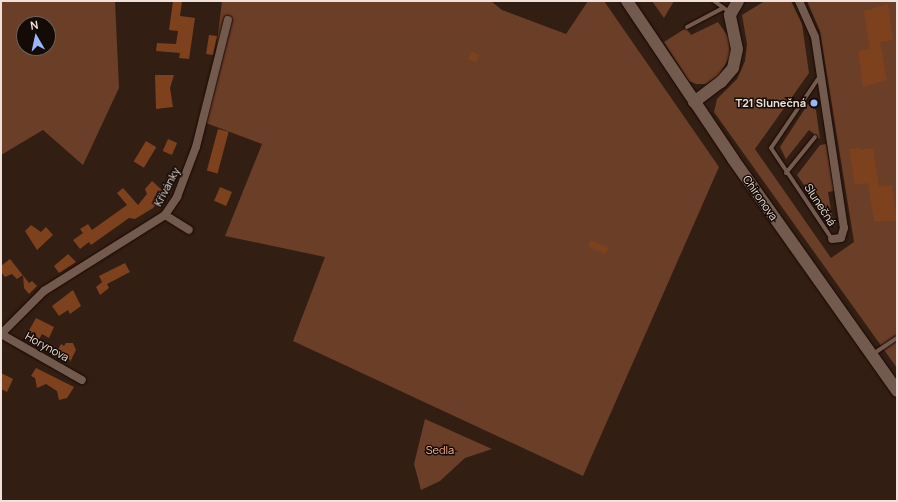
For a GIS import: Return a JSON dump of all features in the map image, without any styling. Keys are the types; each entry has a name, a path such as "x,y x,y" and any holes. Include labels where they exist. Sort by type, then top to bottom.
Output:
{"street":[{"name":"Chironova","path":"627,1 694,102 897,392"},
{"name":"Slunečná","path":"799,1 813,29 844,228 841,238 832,239"},
{"path":"694,102 725,79 734,64 737,49 730,6"},
{"name":"Křivánky","path":"1,334 44,291 165,215 176,197 196,147 228,20"},
{"path":"165,215 189,230"},
{"name":"Horynova","path":"1,334 82,380"}],"lane":[{"path":"714,1 730,6"},
{"path":"687,27 730,6"},
{"name":"Slunečná","path":"820,76 771,145 786,173 832,239"},
{"path":"786,173 815,137"},
{"path":"871,355 897,338"}],"green space":[{"path":"1,1 115,1 119,88 83,165 43,130 1,155"},
{"path":"222,1 491,1 502,10 566,34 588,1 604,1 719,167 583,476 293,341 325,257 225,236 262,144 198,120 216,51"},
{"path":"652,1 674,1 664,18"},
{"path":"765,1 791,1 802,24 809,73 755,149 831,258 854,242 820,31 807,1 897,1 897,368 714,112 717,99 737,79 745,61 747,44 742,15"},
{"path":"718,22 729,38 730,57 718,76 706,84 696,84 689,81 664,42 686,28 691,35"},
{"path":"808,104 816,110 820,139 809,130 786,159 780,147"},
{"path":"826,144 834,191 828,192 834,228 797,175 820,145"},
{"name":"Sedla","path":"425,419 492,449 465,458 440,481 421,490 414,464"}],"building":[{"path":"173,1 182,1 180,16 195,18 189,59 179,58 180,53 156,51 157,43 176,44 178,31 169,30"},
{"path":"888,4 893,40 880,42 887,80 863,87 858,51 870,49 864,11"},
{"path":"209,35 217,36 213,55 206,54"},
{"path":"472,51 479,55 476,63 468,59"},
{"path":"155,75 174,75 170,88 173,107 156,109"},
{"path":"218,129 229,132 217,173 207,171"},
{"path":"168,139 177,143 172,155 163,151"},
{"path":"146,141 156,147 144,168 134,162"},
{"path":"860,148 860,150 873,148 879,187 892,185 897,221 874,221 868,183 855,185 849,149"},
{"path":"152,181 162,190 156,198 159,200 153,208 135,219 129,218 91,245 89,242 80,249 73,240 83,233 80,229 88,224 92,230 127,205 117,193 123,188 138,205 147,194 145,189"},
{"path":"220,187 232,192 226,206 214,201"},
{"path":"31,225 41,232 46,227 53,235 37,250 25,231"},
{"path":"591,240 608,248 605,254 588,246"},
{"path":"68,254 76,262 59,273 54,266"},
{"path":"10,259 23,275 17,279 12,274 5,277 1,272 1,266"},
{"path":"125,263 130,272 107,284 109,288 100,295 96,287 102,282 99,276"},
{"path":"23,275 29,283 32,281 37,286 29,294 24,288"},
{"path":"73,290 81,306 70,314 68,310 59,316 52,306"},
{"path":"36,318 54,327 49,338 42,334 38,341 35,332 27,334"},
{"path":"66,343 73,343 76,350 70,362 56,353 61,344 64,346"},
{"path":"36,368 74,387 67,398 59,400 57,391 46,384 37,388 35,378 31,376"},
{"path":"1,373 13,379 7,392 1,389"}],"place":[{"name":"T21 Slunečná","path":"814,103"}]}
